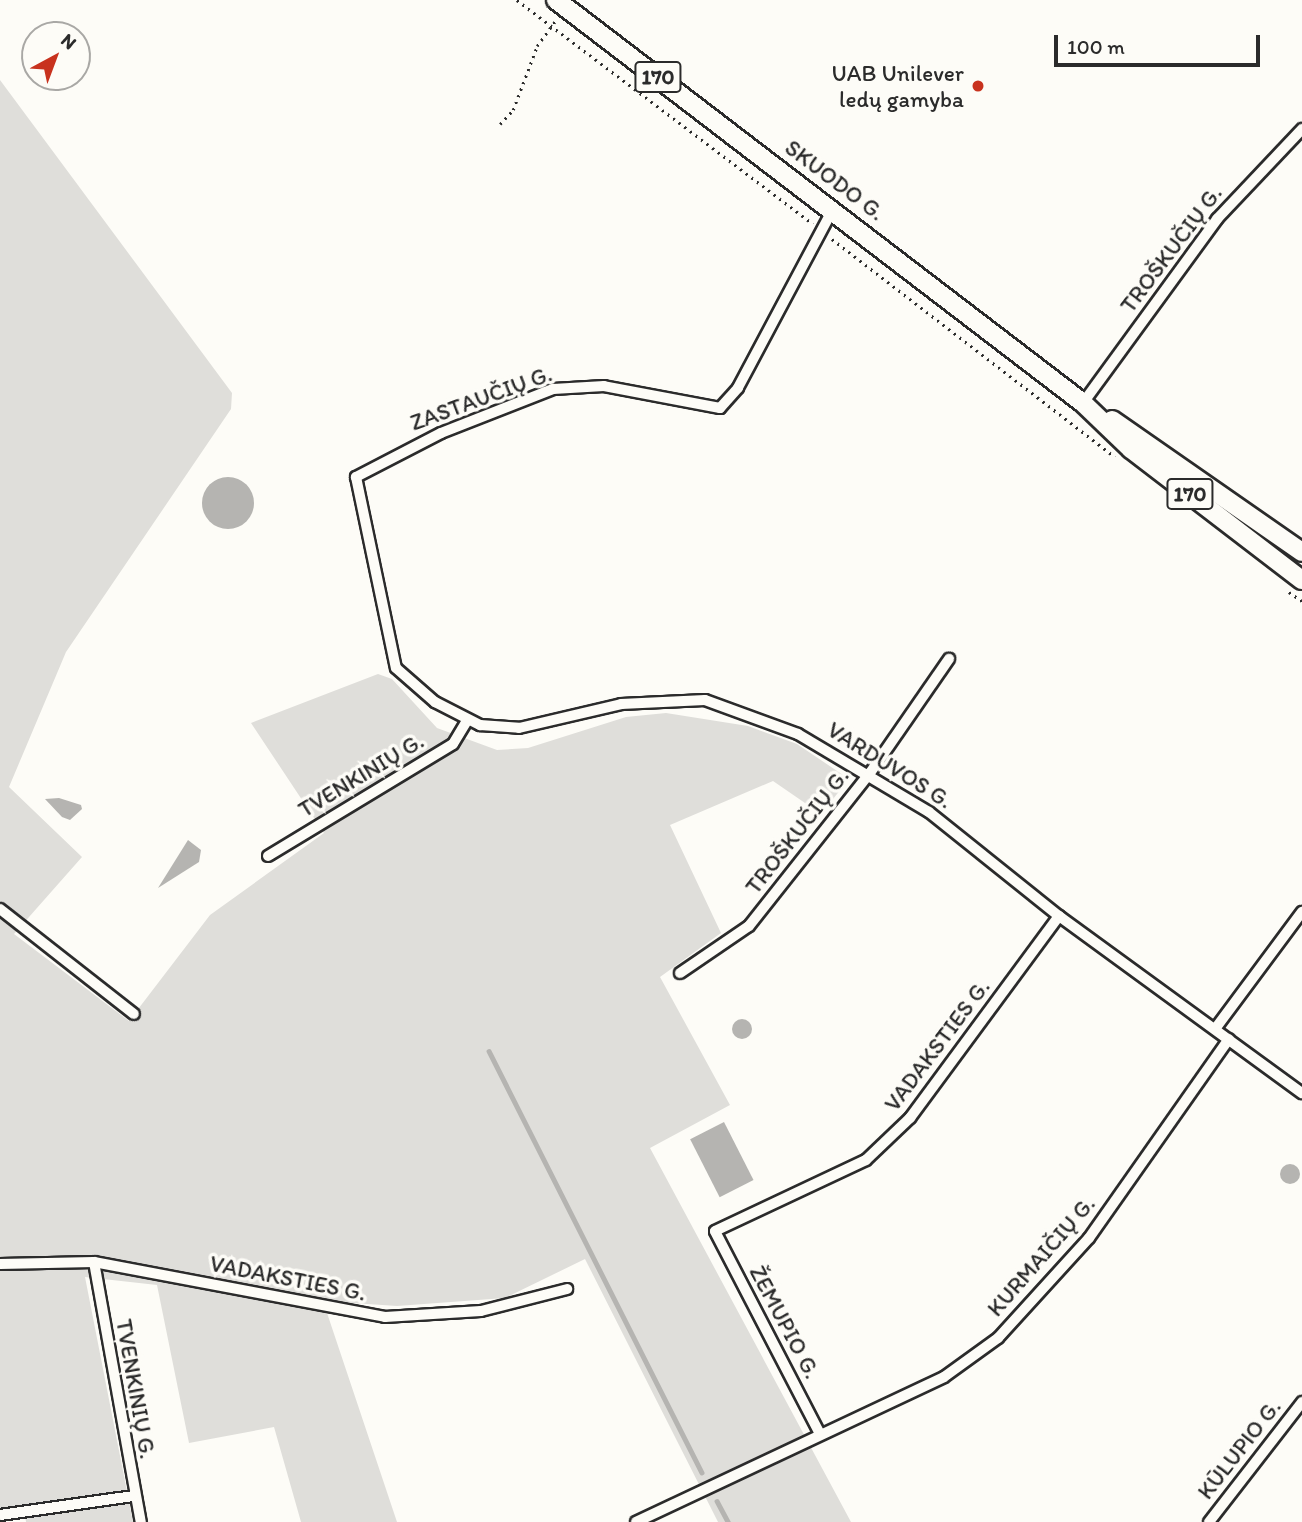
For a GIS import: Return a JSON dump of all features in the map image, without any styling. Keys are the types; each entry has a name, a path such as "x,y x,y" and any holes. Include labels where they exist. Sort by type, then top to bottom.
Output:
{"main road":[{"name":"SKUODO G.","path":"561,4 1083,402 1302,552"},
{"name":"SKUODO G.","path":"1083,402 1131,449 1302,580"}],"street":[{"name":"TROŠKUČIŲ G.","path":"1083,402 1217,219 1302,129"},
{"name":"ZASTAUČIŲ G.","path":"396,668 356,477 441,433 553,390 604,386 720,408 738,388 820,229 833,209"},
{"name":"TROŠKUČIŲ G.","path":"680,973 749,926 870,773 948,659"},
{"name":"VARDUVOS G.","path":"396,668 467,721 519,728 621,704 705,700 758,716 870,773 1059,916 1302,1093"},
{"name":"TVENKINIŲ G.","path":"268,856 453,744 467,721"},
{"path":"0,909 134,1014"},
{"path":"1215,1029 1302,912"},
{"name":"VADAKSTIES G.","path":"715,1231 866,1160 911,1118 1059,916"},
{"name":"KURMAIČIŲ G.","path":"636,1522 819,1432 944,1377 998,1338 1089,1238 1229,1039"},
{"name":"ŽEMUPIO G.","path":"715,1231 819,1432"},
{"name":"TVENKINIŲ G.","path":"94,1262 133,1496 141,1522"},
{"name":"VADAKSTIES G.","path":"0,1264 94,1262 385,1317 481,1311 567,1289"},
{"name":"KŪLUPIO G.","path":"1209,1522 1302,1402"},
{"path":"0,1515 133,1496"}],"path":[{"path":"517,0 820,229 1126,466"},
{"path":"500,124 561,4"},
{"path":"1280,584 1302,601"}],"shaded area":[{"path":"0,80 232,393 231,409 66,652 9,787 82,857 14,934 129,1021 210,915 324,833 251,723 378,674 392,679 437,728 497,750 528,748 626,717 666,713 748,726 797,744 849,779 821,814 773,781 670,825 721,933 660,977 730,1105 650,1148 851,1522 718,1522 585,1259 505,1298 397,1306 323,1301 397,1522 301,1522 274,1427 189,1443 157,1285 85,1277 133,1522 26,1522 24,1505 0,1509"},
{"path":"228,477 238,479 246,485 252,493 252,513 246,521 238,527 228,529 218,527 210,521 204,513 202,503 204,493 210,485 218,479"},
{"path":"59,798 81,805 82,809 70,820 62,817 45,799"},
{"path":"188,840 201,850 199,862 158,888"},
{"path":"742,1019 749,1022 752,1029 749,1036 742,1039 735,1036 732,1029 735,1022"},
{"path":"724,1122 754,1180 720,1197 690,1139"},
{"path":"1290,1164 1297,1167 1300,1174 1297,1181 1290,1184 1283,1181 1280,1174 1283,1167"}],"waterway":[{"path":"489,1051 702,1472"},
{"path":"717,1501 728,1522"}],"place":[{"name":"UAB Unilever ledų gamyba","path":"978,86"}]}
